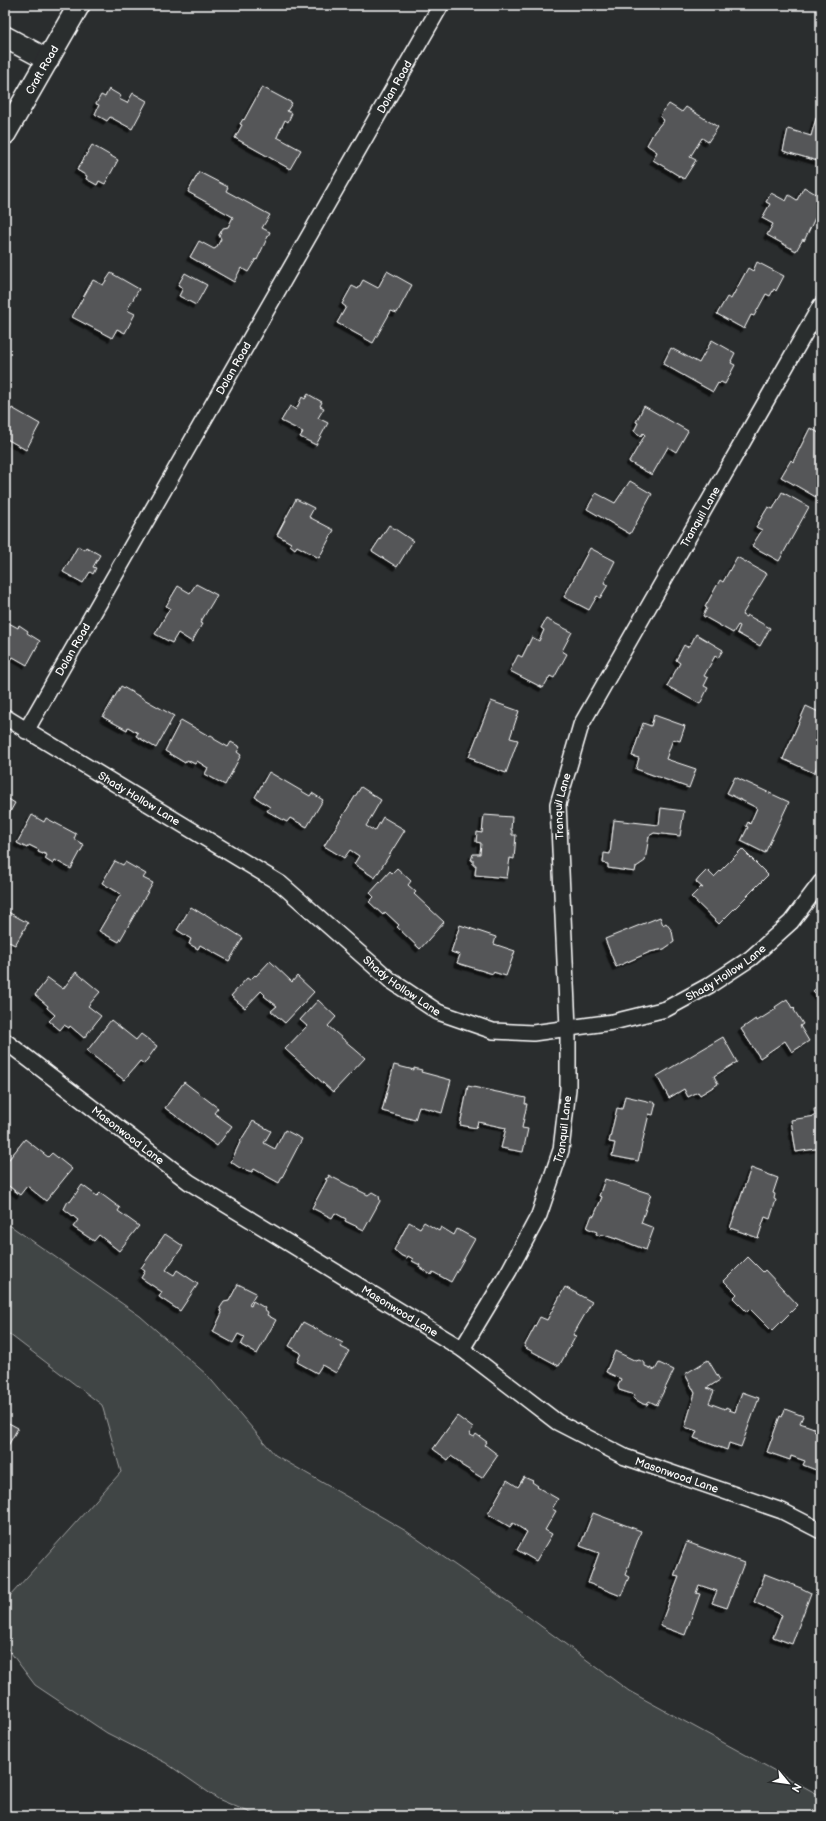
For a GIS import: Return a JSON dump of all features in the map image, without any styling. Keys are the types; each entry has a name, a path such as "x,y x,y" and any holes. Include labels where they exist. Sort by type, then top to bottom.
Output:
{"street":[{"name":"Craft Road","path":"5,134 78,5"},
{"name":"Dolan Road","path":"26,731 441,5"},
{"path":"5,37 48,60"},
{"name":"Tranquil Lane","path":"462,1349 509,1271 539,1215 561,1150 568,1089 568,1028 558,804 581,725 821,304"},
{"name":"Shady Hollow Lane","path":"5,717 281,884 390,980 438,1012 493,1031 533,1033 614,1022 666,1009 710,985 751,958 791,922 821,882"},
{"name":"Masonwood Lane","path":"5,1041 189,1182 462,1349 557,1422 625,1457 782,1511 821,1531"}],"shaded area":[{"path":"5,1222 140,1316 207,1375 275,1455 406,1531 511,1604 629,1691 821,1796 821,1816 258,1816 218,1799 166,1763 107,1733 35,1685 5,1645 5,1625 10,1596 121,1472 102,1405 5,1331"}],"building":[{"path":"262,87 292,103 287,111 292,113 288,122 285,120 277,137 301,150 290,169 235,138 242,125 240,124 243,119 244,120"},
{"path":"109,89 121,96 119,99 127,103 133,93 147,101 132,129 110,117 107,121 95,114 99,105 96,104 101,95 105,97"},
{"path":"669,104 682,112 686,107 718,127 708,142 702,138 690,157 696,160 684,179 653,160 657,152 647,145 654,132 664,120 660,117"},
{"path":"816,118 821,119 821,162 783,151 788,129 811,136"},
{"path":"92,145 118,160 105,184 99,181 97,185 86,179 87,176 77,170"},
{"path":"199,172 228,187 226,191 270,215 262,228 270,232 257,260 256,259 248,272 241,268 234,282 190,257 199,241 214,249 216,248 221,239 219,235 223,228 228,227 233,217 188,192"},
{"path":"804,187 821,197 821,212 817,219 815,218 804,241 803,239 796,251 767,235 773,224 762,218 770,204 766,202 771,193 786,201 789,195 797,200"},
{"path":"757,262 784,276 776,291 774,289 770,296 766,294 754,316 751,315 744,329 717,314 727,297 731,299 748,268 753,271"},
{"path":"387,271 412,285 397,313 391,311 373,343 337,323 346,307 342,304 352,286 358,289 363,280 378,288"},
{"path":"111,273 139,289 127,310 135,314 125,333 117,329 112,338 72,317 93,280 103,285"},
{"path":"185,273 207,285 196,305 179,296 183,288 178,285"},
{"path":"712,340 735,353 731,363 735,365 725,384 721,382 719,384 718,383 713,392 663,364 671,348 699,363"},
{"path":"308,394 322,402 320,406 324,408 318,418 328,423 316,445 300,437 303,432 281,421 290,406 296,410 302,397 305,399"},
{"path":"644,406 688,431 676,452 668,447 652,475 629,462 645,435 643,433 641,436 634,431 638,423 636,422"},
{"path":"12,408 40,424 26,450 5,438 5,412 8,414"},
{"path":"810,428 821,434 821,475 818,481 821,483 821,500 781,477 791,460 793,462"},
{"path":"630,481 652,494 630,534 587,509 596,493 615,503"},
{"path":"782,492 809,507 779,561 752,546 762,530 756,527 768,507 773,509"},
{"path":"296,499 314,508 309,517 334,530 319,558 297,546 295,549 290,545 291,543 277,535"},
{"path":"389,525 413,541 397,567 372,551"},
{"path":"78,546 84,550 86,547 100,555 93,567 96,568 93,574 90,572 83,583 63,572"},
{"path":"590,548 615,561 604,583 608,585 600,598 597,596 589,610 564,597"},
{"path":"737,557 767,574 742,615 746,617 747,615 770,628 760,646 737,633 740,626 738,625 733,633 703,616 707,608 705,607 720,580 723,582"},
{"path":"196,584 217,595 200,623 202,624 192,642 178,633 172,643 155,634 170,608 166,606 178,586 190,593"},
{"path":"546,619 572,632 562,651 567,654 554,678 550,676 543,688 510,671 518,655 522,657 532,637 539,641 544,630 541,628"},
{"path":"5,621 18,628 19,625 28,631 27,633 40,641 27,665 13,657 11,660 5,657"},
{"path":"696,634 723,650 718,658 715,656 704,676 708,678 704,686 708,688 700,704 667,686 680,663 676,660 684,645 687,647 691,644"},
{"path":"121,686 174,716 156,748 136,736 138,733 128,727 127,730 103,717"},
{"path":"491,701 519,711 510,738 518,740 506,773 474,761 475,759 469,757"},
{"path":"806,706 821,713 821,758 814,773 783,759"},
{"path":"654,715 685,726 680,741 673,739 666,759 696,769 689,788 636,769 639,758 632,756 643,723 651,726"},
{"path":"181,720 209,736 211,735 214,739 228,747 231,742 240,747 237,752 241,755 225,785 205,774 208,768 197,761 195,764 187,760 185,763 165,751"},
{"path":"269,772 310,796 312,793 323,800 307,827 290,818 287,822 267,811 270,807 255,797"},
{"path":"735,777 789,802 765,853 741,841 748,827 746,826 748,822 750,824 757,808 727,793"},
{"path":"361,787 381,800 366,826 375,831 383,817 405,830 375,878 354,864 359,856 350,850 344,858 324,846"},
{"path":"5,797 15,803 5,821"},
{"path":"661,808 684,811 680,836 654,833 649,836 645,861 636,867 635,872 608,868 608,864 603,863 604,853 610,854 614,820 659,825"},
{"path":"32,815 44,822 46,818 76,834 74,839 84,845 71,869 55,860 53,864 45,859 47,855 38,852 39,850 29,845 27,848 17,843"},
{"path":"484,815 512,817 512,835 516,835 514,859 510,858 507,878 475,875 476,865 473,865 473,860 471,860 473,854 480,854 481,843 476,842 477,832 482,833"},
{"path":"742,849 768,875 719,924 691,897 701,887 703,888 696,882 707,870 714,877"},
{"path":"115,861 123,865 125,862 146,874 143,878 153,883 119,942 99,931 121,894 102,883"},
{"path":"397,868 411,881 408,885 416,892 414,894 444,922 420,949 397,927 399,925 385,912 383,915 369,902 374,897 370,893 390,871 392,873"},
{"path":"191,907 243,938 229,961 200,945 198,949 189,944 191,939 177,930"},
{"path":"8,912 28,923 15,945 7,941 5,943 5,916"},
{"path":"660,917 663,925 666,923 672,931 674,942 664,949 650,952 616,967 605,939"},
{"path":"460,925 496,937 494,944 515,951 506,976 493,972 493,974 457,963 460,955 451,952"},
{"path":"270,961 292,982 297,976 314,992 285,1023 271,1011 277,1006 264,996 265,995 261,991 245,1008 231,996 247,978 250,980 255,975 256,976"},
{"path":"76,972 100,992 88,1006 101,1016 84,1038 70,1026 69,1028 64,1025 60,1030 49,1021 55,1015 47,1008 48,1006 35,995 48,978 63,989"},
{"path":"821,984 821,999 813,991"},
{"path":"787,999 792,1008 793,1007 795,1009 794,1010 803,1024 800,1026 809,1041 792,1052 785,1041 760,1058 741,1029 754,1020 756,1019 757,1021 776,1009 775,1007"},
{"path":"318,1000 336,1017 328,1026 365,1058 333,1092 285,1049 307,1026 300,1020"},
{"path":"111,1020 136,1040 141,1034 157,1046 144,1064 140,1061 124,1080 87,1051"},
{"path":"723,1037 737,1062 714,1076 718,1084 700,1095 698,1092 688,1097 684,1089 669,1098 657,1076"},
{"path":"394,1065 414,1070 414,1068 422,1070 421,1072 451,1080 442,1113 419,1106 415,1120 382,1111"},
{"path":"184,1082 218,1108 214,1113 232,1126 217,1146 165,1108"},
{"path":"468,1086 526,1098 525,1104 527,1104 522,1128 528,1129 523,1152 501,1148 506,1128 478,1122 476,1128 460,1125"},
{"path":"625,1096 656,1103 653,1115 649,1114 638,1161 612,1156 615,1143 609,1142 617,1108 622,1109"},
{"path":"821,1108 821,1148 796,1152 791,1120 815,1116 814,1109"},
{"path":"253,1121 271,1131 264,1143 275,1149 285,1130 302,1139 279,1183 254,1169 252,1172 240,1168 231,1162 241,1140"},
{"path":"25,1139 48,1157 52,1153 72,1169 46,1201 27,1186 20,1195 5,1183 5,1173 8,1171 5,1169 5,1164"},
{"path":"751,1168 778,1178 773,1193 775,1194 774,1199 776,1200 770,1219 765,1217 758,1238 730,1228"},
{"path":"328,1175 368,1195 372,1192 379,1196 380,1201 364,1230 345,1221 346,1219 335,1213 332,1218 312,1208 327,1180 325,1179 329,1177"},
{"path":"605,1179 651,1194 641,1223 654,1228 646,1250 616,1238 601,1234 600,1236 596,1234 597,1232 587,1228 602,1197 599,1196"},
{"path":"82,1185 97,1196 100,1193 120,1208 118,1211 139,1226 119,1251 99,1235 94,1241 73,1227 78,1220 64,1209 68,1201 70,1202"},
{"path":"409,1222 420,1228 424,1222 439,1231 441,1227 454,1235 457,1229 475,1239 451,1282 433,1272 431,1275 419,1267 420,1265 412,1261 413,1259 408,1256 407,1258 402,1256 394,1250"},
{"path":"165,1234 183,1246 166,1270 174,1275 177,1270 198,1284 180,1311 159,1297 162,1292 141,1278 145,1271 141,1268"},
{"path":"748,1257 763,1272 765,1270 798,1305 772,1331 750,1309 747,1312 733,1298 737,1294 724,1281"},
{"path":"238,1284 256,1293 249,1305 251,1306 253,1301 265,1308 264,1310 268,1313 267,1315 276,1320 257,1354 241,1345 245,1337 238,1334 233,1343 213,1332 222,1313 220,1308 224,1302 229,1301"},
{"path":"565,1287 592,1302 573,1335 576,1336 559,1366 524,1347 540,1317 547,1320"},
{"path":"303,1322 343,1343 341,1347 349,1351 336,1373 322,1365 317,1373 297,1362 301,1353 289,1346"},
{"path":"615,1351 636,1361 639,1360 645,1363 645,1366 655,1370 659,1363 674,1370 657,1405 649,1401 647,1405 643,1404 633,1398 635,1395 619,1390 618,1386 621,1379 606,1372"},
{"path":"708,1360 720,1380 707,1388 714,1391 709,1403 725,1409 726,1407 735,1412 742,1392 759,1398 741,1447 729,1443 727,1450 694,1438 697,1431 685,1427 695,1393 685,1374"},
{"path":"785,1409 803,1416 800,1423 814,1428 815,1432 821,1434 821,1472 803,1465 805,1461 791,1456 790,1460 767,1452 780,1416 782,1417"},
{"path":"457,1416 473,1428 469,1434 474,1437 476,1434 487,1442 485,1445 498,1455 482,1478 461,1465 461,1463 451,1456 448,1460 433,1449"},
{"path":"5,1421 18,1428 5,1451"},
{"path":"524,1477 533,1481 532,1482 538,1486 537,1487 558,1499 552,1509 556,1511 545,1530 552,1534 536,1561 517,1550 527,1532 513,1523 510,1527 488,1514 507,1480 518,1487"},
{"path":"593,1513 641,1531 625,1575 629,1577 621,1596 588,1583 599,1553 580,1546"},
{"path":"687,1542 744,1563 727,1608 712,1603 717,1591 699,1585 696,1593 700,1594 685,1635 660,1626 679,1577 674,1576"},
{"path":"765,1574 811,1593 792,1644 773,1637 782,1615 754,1602"}]}
